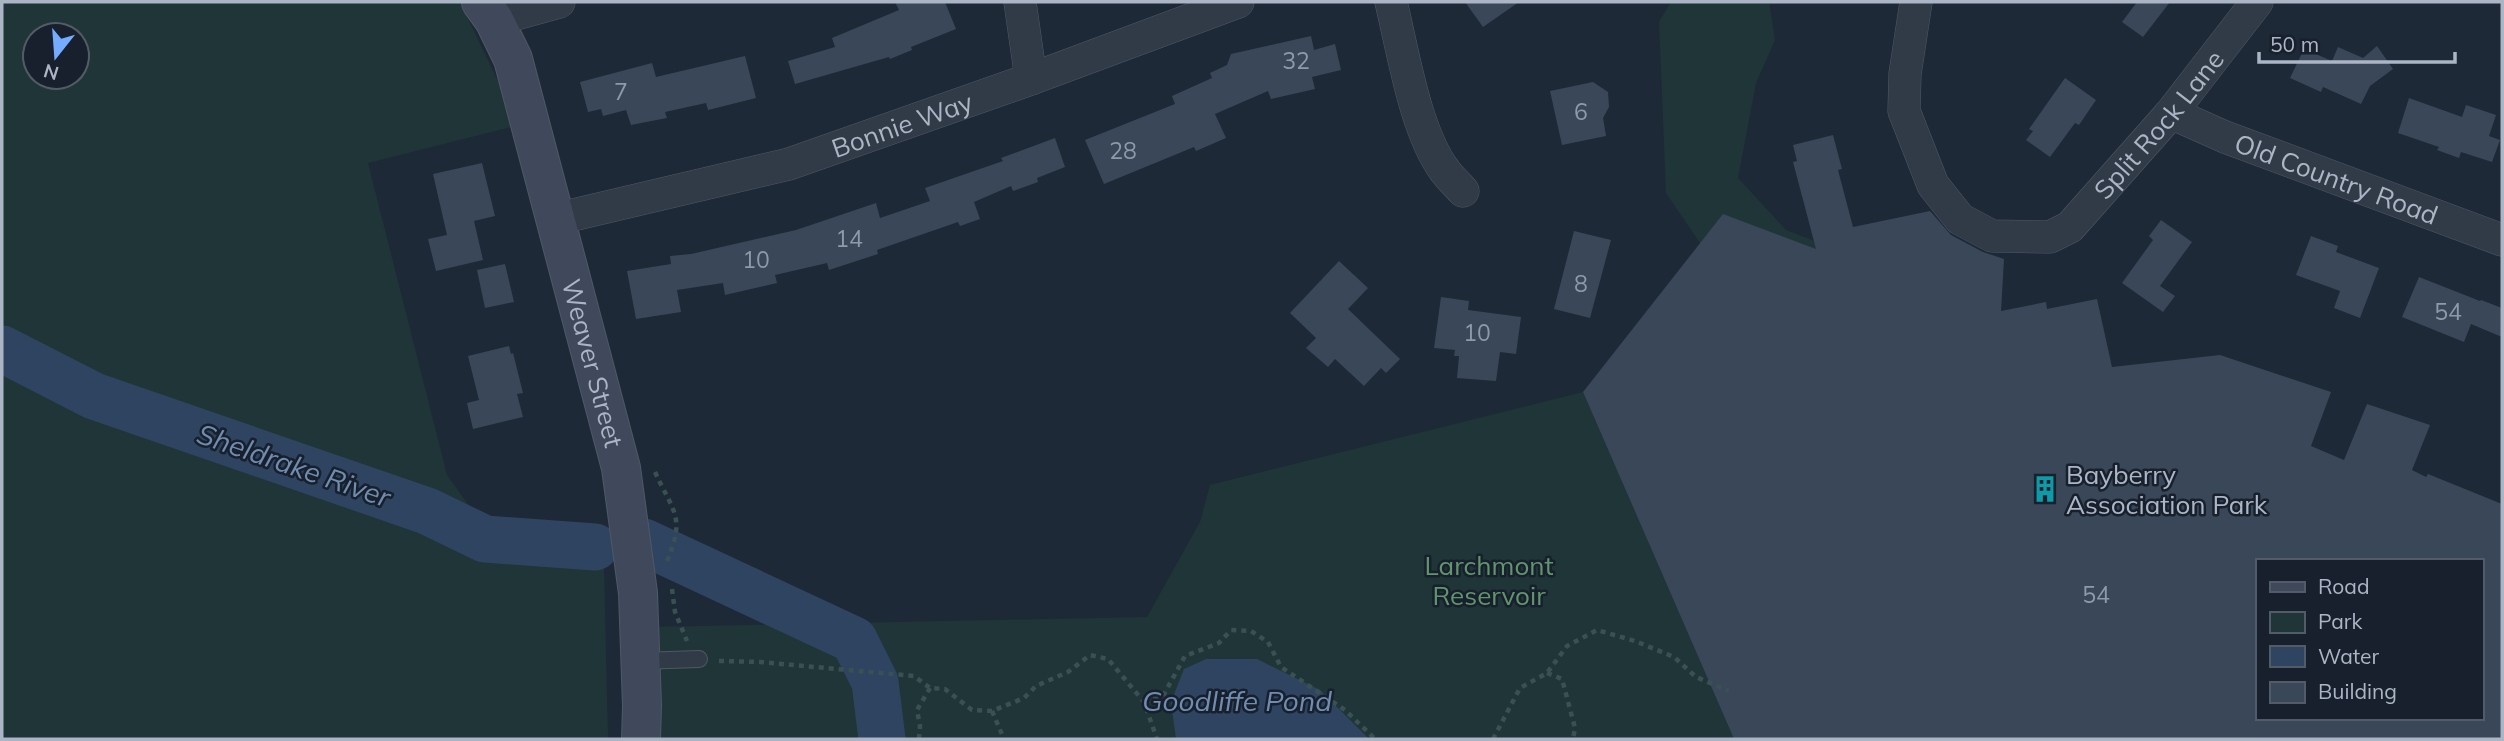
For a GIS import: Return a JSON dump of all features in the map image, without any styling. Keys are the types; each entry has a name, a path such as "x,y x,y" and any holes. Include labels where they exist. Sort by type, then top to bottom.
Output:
{"main road":[{"name":"Weaver Street","path":"488,11 513,59 621,468 638,593 641,739"}],"street":[{"path":"488,11 559,2"},
{"path":"1020,2 1031,79"},
{"name":"Bonnie Way","path":"556,219 789,164 1031,79 1238,2"},
{"path":"1391,2 1419,112 1432,149 1444,171 1463,191"},
{"name":"Split Rock Lane","path":"1916,2 1905,74 1904,111 1933,185 1960,219 1992,236 2050,237 2070,227 2171,113 2257,2"},
{"name":"Old Country Road","path":"2171,113 2225,137 2502,240"}],"lane":[{"path":"640,661 699,659"}],"path":[{"path":"664,569 676,540"},
{"path":"668,580 673,591 675,612 690,652 699,659 914,676 930,688 944,689 972,710 992,711 1024,698 1036,686 1068,672 1090,655 1108,659 1144,702 1157,739"},
{"path":"1144,702 1163,696 1185,656 1219,643 1231,630 1251,631 1268,642 1281,667 1345,710 1375,739"},
{"path":"1493,739 1520,688 1547,673 1567,646 1597,630 1635,640 1674,657 1696,677 1729,691"},
{"path":"1547,673 1562,679 1575,728 1573,739"},
{"path":"919,739 918,710 930,688"},
{"path":"992,711 1004,739"}],"green space":[{"path":"2,2 460,2 519,125 368,163 447,475 480,521 603,527 608,739 2,739"},
{"path":"1671,2 1769,2 1775,40 1756,83 1738,178 1786,230 1833,248 1734,293 1666,193 1659,22"},
{"name":"Larchmont Reservoir","path":"1583,392 1734,739 648,739 648,627 1147,617 1200,522 1210,485"}],"water":[{"name":"Goodliffe Pond","path":"1206,659 1257,659 1320,690 1369,739 1176,739 1171,702 1184,669"}],"building":[{"path":"895,2 945,2 956,29 911,47 912,50 890,59 889,57 795,84 788,61 835,47 832,38 899,10"},
{"path":"1465,2 1519,2 1483,27"},
{"path":"2137,2 2170,2 2143,37 2122,22"},
{"path":"1311,36 1314,50 1335,44 1341,70 1312,77 1315,89 1271,99 1268,91 1215,114 1226,138 1196,151 1194,147 1104,184 1085,140 1175,104 1172,96 1212,78 1210,73 1227,65 1231,54"},
{"path":"2377,46 2393,69 2370,86 2361,104 2323,87 2321,92 2290,78 2304,49 2332,61 2338,47 2363,58"},
{"path":"745,56 756,98 708,110 706,103 665,112 667,118 631,125 626,110 603,116 601,109 588,112 580,82 652,63 656,77"},
{"path":"2065,78 2096,100 2079,125 2075,123 2050,157 2026,140 2033,131 2029,129"},
{"path":"1593,82 1608,92 1609,107 1603,118 1606,136 1562,145 1550,91"},
{"path":"2409,98 2462,117 2466,105 2496,115 2489,136 2500,140 2492,162 2461,152 2459,158 2437,150 2439,147 2398,133"},
{"name":"Bayberry Association Park","path":"1833,135 1842,169 1838,170 1853,227 1930,211 1951,235 1983,252 2004,259 2001,311 2046,302 2047,309 2097,299 2112,367 2220,355 2331,392 2311,446 2344,460 2367,404 2430,425 2412,470 2502,504 2502,739 1734,739 1583,392 1723,214 1816,249 1793,162 1797,161 1793,145"},
{"path":"1055,138 1065,167 1037,178 1038,182 1013,191 1011,186 974,202 980,219 960,226 958,222 829,270 827,263 775,275 777,283 725,295 723,283 677,290 681,312 636,319 627,271 671,264 670,256 691,254 796,230 876,203 880,218 930,201 925,188 1003,161 1001,158"},
{"path":"482,163 495,216 474,221 483,260 436,271 428,239 447,235 433,174"},
{"path":"2161,220 2192,242 2160,286 2175,296 2163,312 2122,283 2153,240 2149,236"},
{"path":"1574,231 1611,240 1590,318 1554,309"},
{"path":"2311,236 2338,246 2336,252 2379,268 2360,318 2334,308 2340,291 2296,275"},
{"path":"1339,261 1368,288 1348,309 1400,359 1386,373 1381,368 1364,386 1335,359 1328,367 1306,348 1316,338 1290,313"},
{"path":"505,264 514,302 485,308 477,270"},
{"path":"2419,277 2502,308 2502,337 2471,324 2464,342 2402,317"},
{"path":"1441,297 1469,301 1468,310 1521,317 1516,354 1500,352 1496,381 1457,378 1459,356 1454,356 1455,350 1434,348"},
{"path":"509,346 523,393 517,394 523,417 473,429 467,403 479,400 468,356"}],"waterway":[{"name":"Sheldrake River","path":"2,349 94,396 427,511 485,539 595,547"},
{"name":"Sheldrake River","path":"644,542 854,640 875,682 882,739"}],"place":[{"name":"Bayberry Association Park","path":"2045,489"}]}
